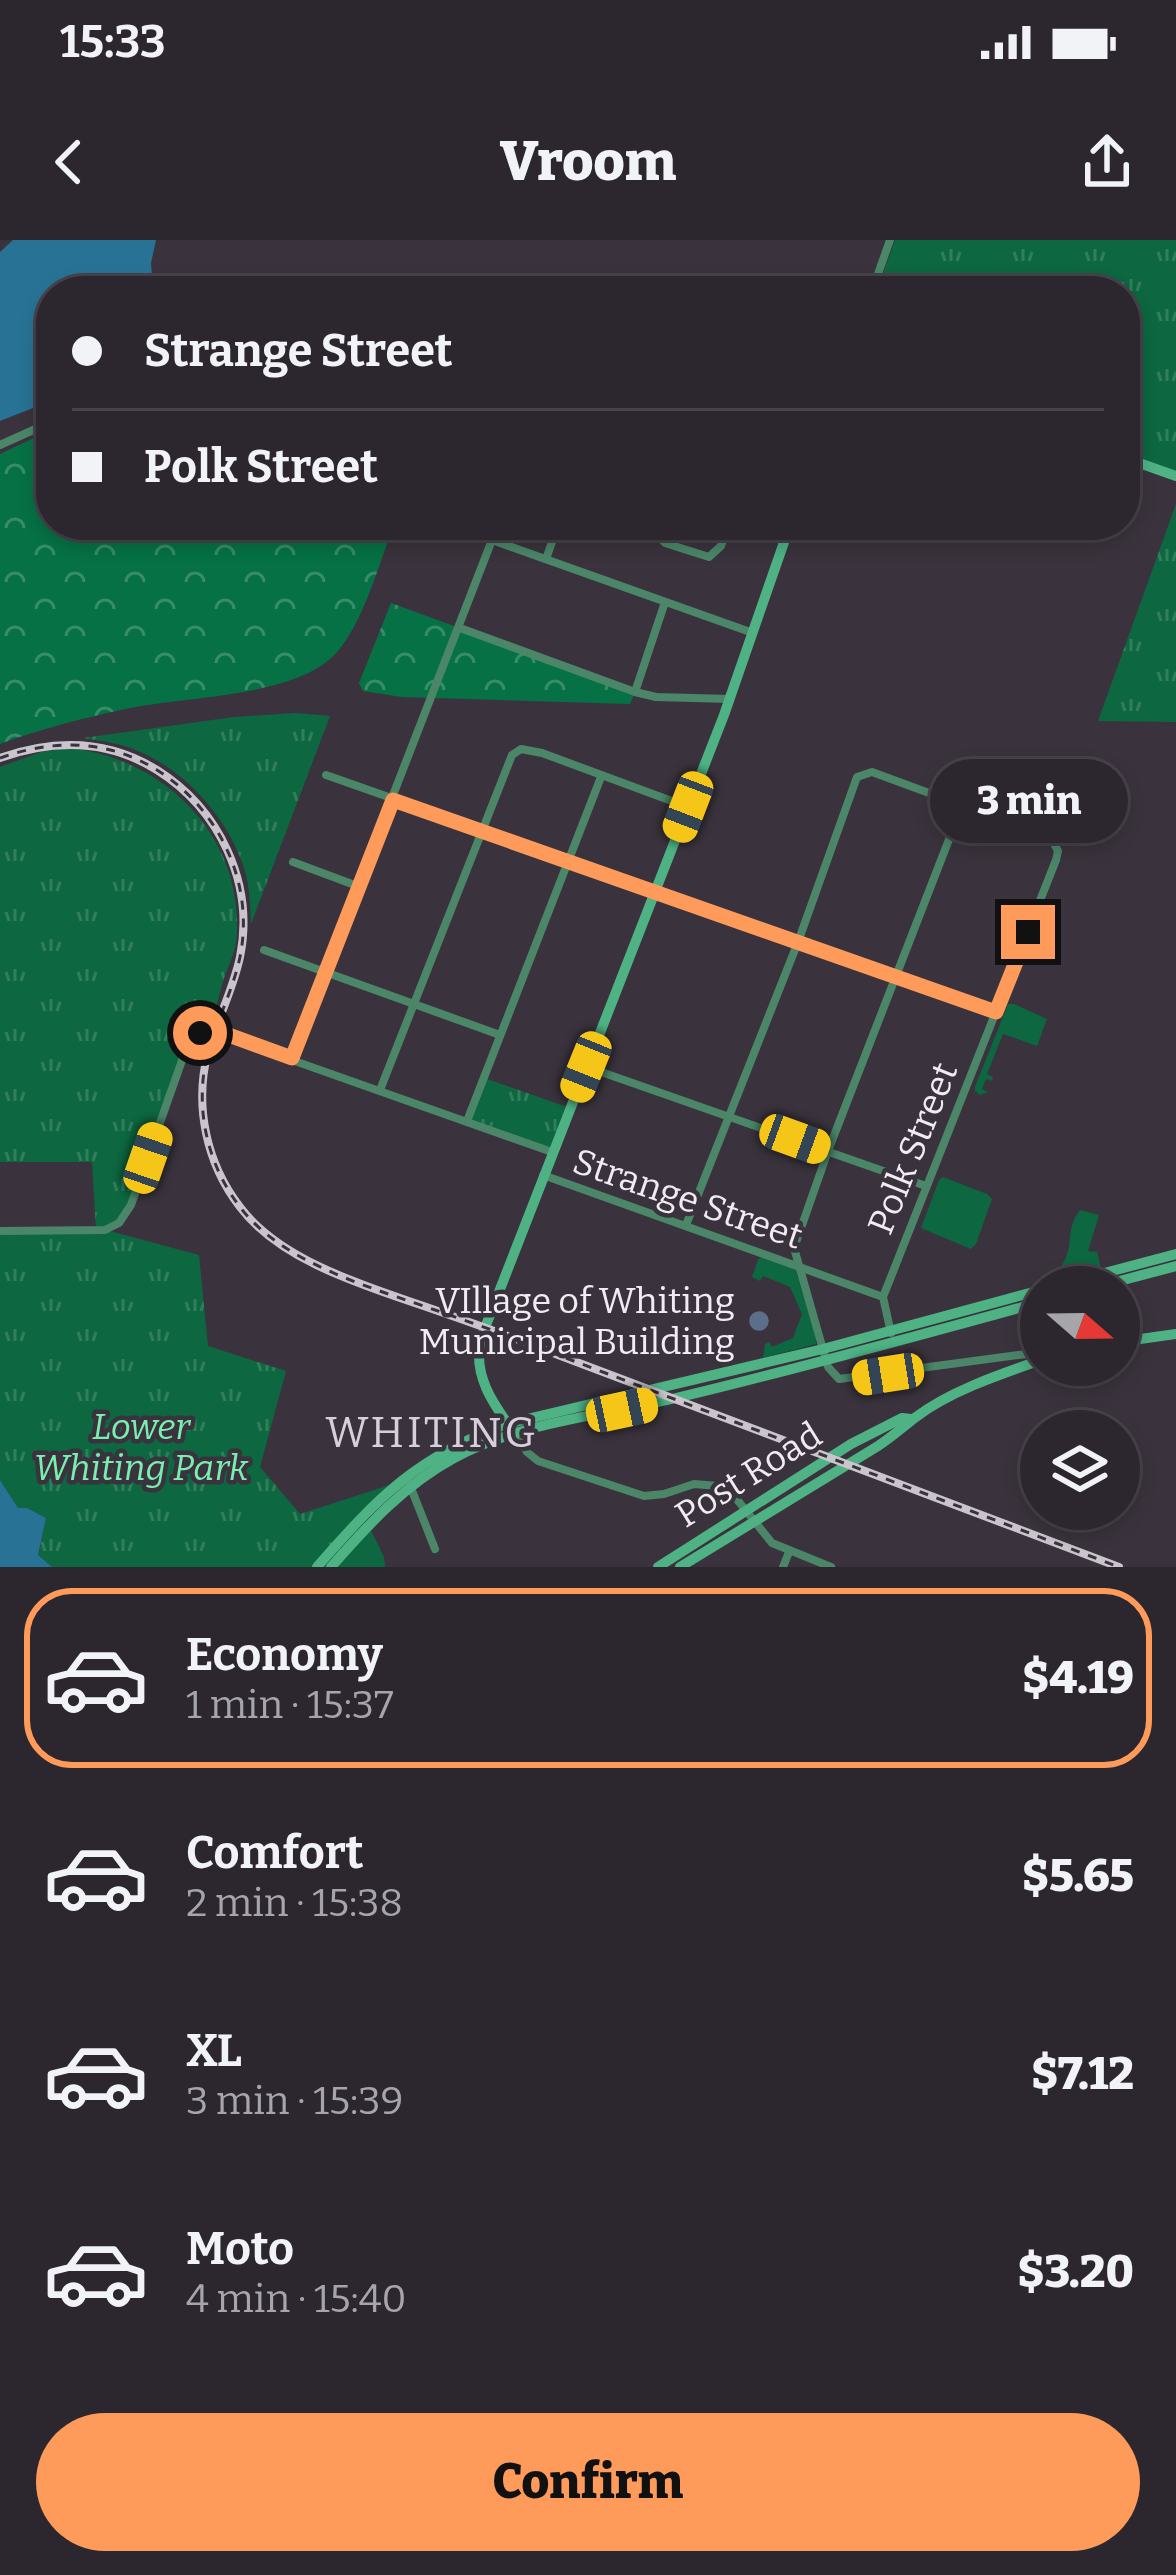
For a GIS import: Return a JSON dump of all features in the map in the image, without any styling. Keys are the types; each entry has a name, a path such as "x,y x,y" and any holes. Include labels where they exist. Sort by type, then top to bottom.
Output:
{"main road":[{"path":"1140,463 1176,476"},
{"path":"511,1429 483,1383 478,1347 730,699 785,540"},
{"path":"1131,1266 1176,1254"},
{"path":"1140,1276 1176,1266"},
{"path":"317,1567 363,1514 450,1447 825,1354 1020,1296"},
{"path":"892,1336 1020,1307"},
{"path":"1140,1339 1176,1334"},
{"path":"911,1419 1020,1365"},
{"name":"Post Road","path":"658,1567 749,1516 811,1488 908,1426 911,1419 902,1418 871,1434 749,1516 680,1567"},
{"path":"331,1567 407,1481"}],"street":[{"path":"877,276 890,240"},
{"path":"0,445 36,429"},
{"path":"292,1058 493,540 753,633"},
{"path":"546,559 553,540"},
{"path":"662,540 706,557 718,551 722,540"},
{"path":"635,692 665,602"},
{"path":"460,628 635,692 730,699"},
{"path":"380,1090 512,754 521,749 542,753 688,807"},
{"path":"686,1225 857,778 872,772 962,806 794,1248 834,1376 844,1380 1020,1357"},
{"path":"326,776 996,1012"},
{"path":"467,1121 602,777"},
{"name":"Polk Street","path":"883,1297 1058,851 1045,836 962,806"},
{"path":"292,862 360,887"},
{"path":"264,950 500,1035"},
{"name":"Strange Street","path":"0,1231 97,1230 119,1222 130,1205 186,1048 200,1033 215,1030 552,1152"},
{"path":"586,1067 926,1186"},
{"name":"Strange Street","path":"543,1175 883,1297"},
{"path":"883,1297 892,1336"},
{"path":"976,1360 983,1382"},
{"path":"511,1429 538,1461 627,1492 657,1495 694,1484 727,1490 772,1543 831,1567"},
{"path":"407,1481 435,1549"},
{"path":"783,1567 789,1552"}],"green space":[{"path":"895,240 1176,240 1176,473 1140,460 1140,276 882,276"},
{"path":"36,437 36,540 388,540 347,639 319,667 268,687 125,709 0,744 0,454"},
{"path":"1176,504 1176,722 1098,721"},
{"path":"391,603 635,692 630,704 402,697 363,691 359,683"},
{"path":"295,713 330,716 251,924 249,889 237,849 203,798 156,760 125,746 83,738"},
{"name":"Lower Whiting Park","path":"67,748 128,764 180,797 218,846 230,875 236,910 235,947 212,1020 191,1041 129,1209 106,1230 199,1255 208,1346 286,1371 260,1467 300,1514 396,1483 363,1514 385,1567 52,1567 38,1556 46,1518 18,1508 0,1480 0,1231 96,1230 92,1162 0,1162 0,767"},
{"path":"1008,1004 1047,1019 1037,1046 1003,1034 987,1074 992,1081 986,1079 982,1089 988,1092 980,1095 975,1087"},
{"path":"484,1078 570,1108 552,1152 467,1121"},
{"path":"943,1177 992,1199 971,1249 921,1228"},
{"path":"1080,1210 1099,1215 1088,1251 1097,1252 1100,1266 1061,1266"},
{"path":"762,1256 796,1270 816,1344 763,1358 765,1344 772,1347 793,1338 802,1314 790,1287 763,1276 760,1281 752,1277"}],"water":[{"path":"13,240 156,240 152,276 36,276 36,407 0,421 0,252"},
{"path":"0,1480 18,1508 46,1518 38,1555 52,1567 0,1567"}],"railway":[{"path":"0,758 60,745 119,752 179,786 214,827 237,876 243,929 237,969 204,1072 206,1133 228,1190 258,1227 280,1244 358,1283 1119,1567"}],"place":[{"name":"VIllage of Whiting Municipal Building","path":"759,1321"}],"district":[{"name":"WHITING","path":"432,1432"}],"route":[{"path":"200,1033 215,1030 292,1058 393,800 996,1012 1028,932"}]}
